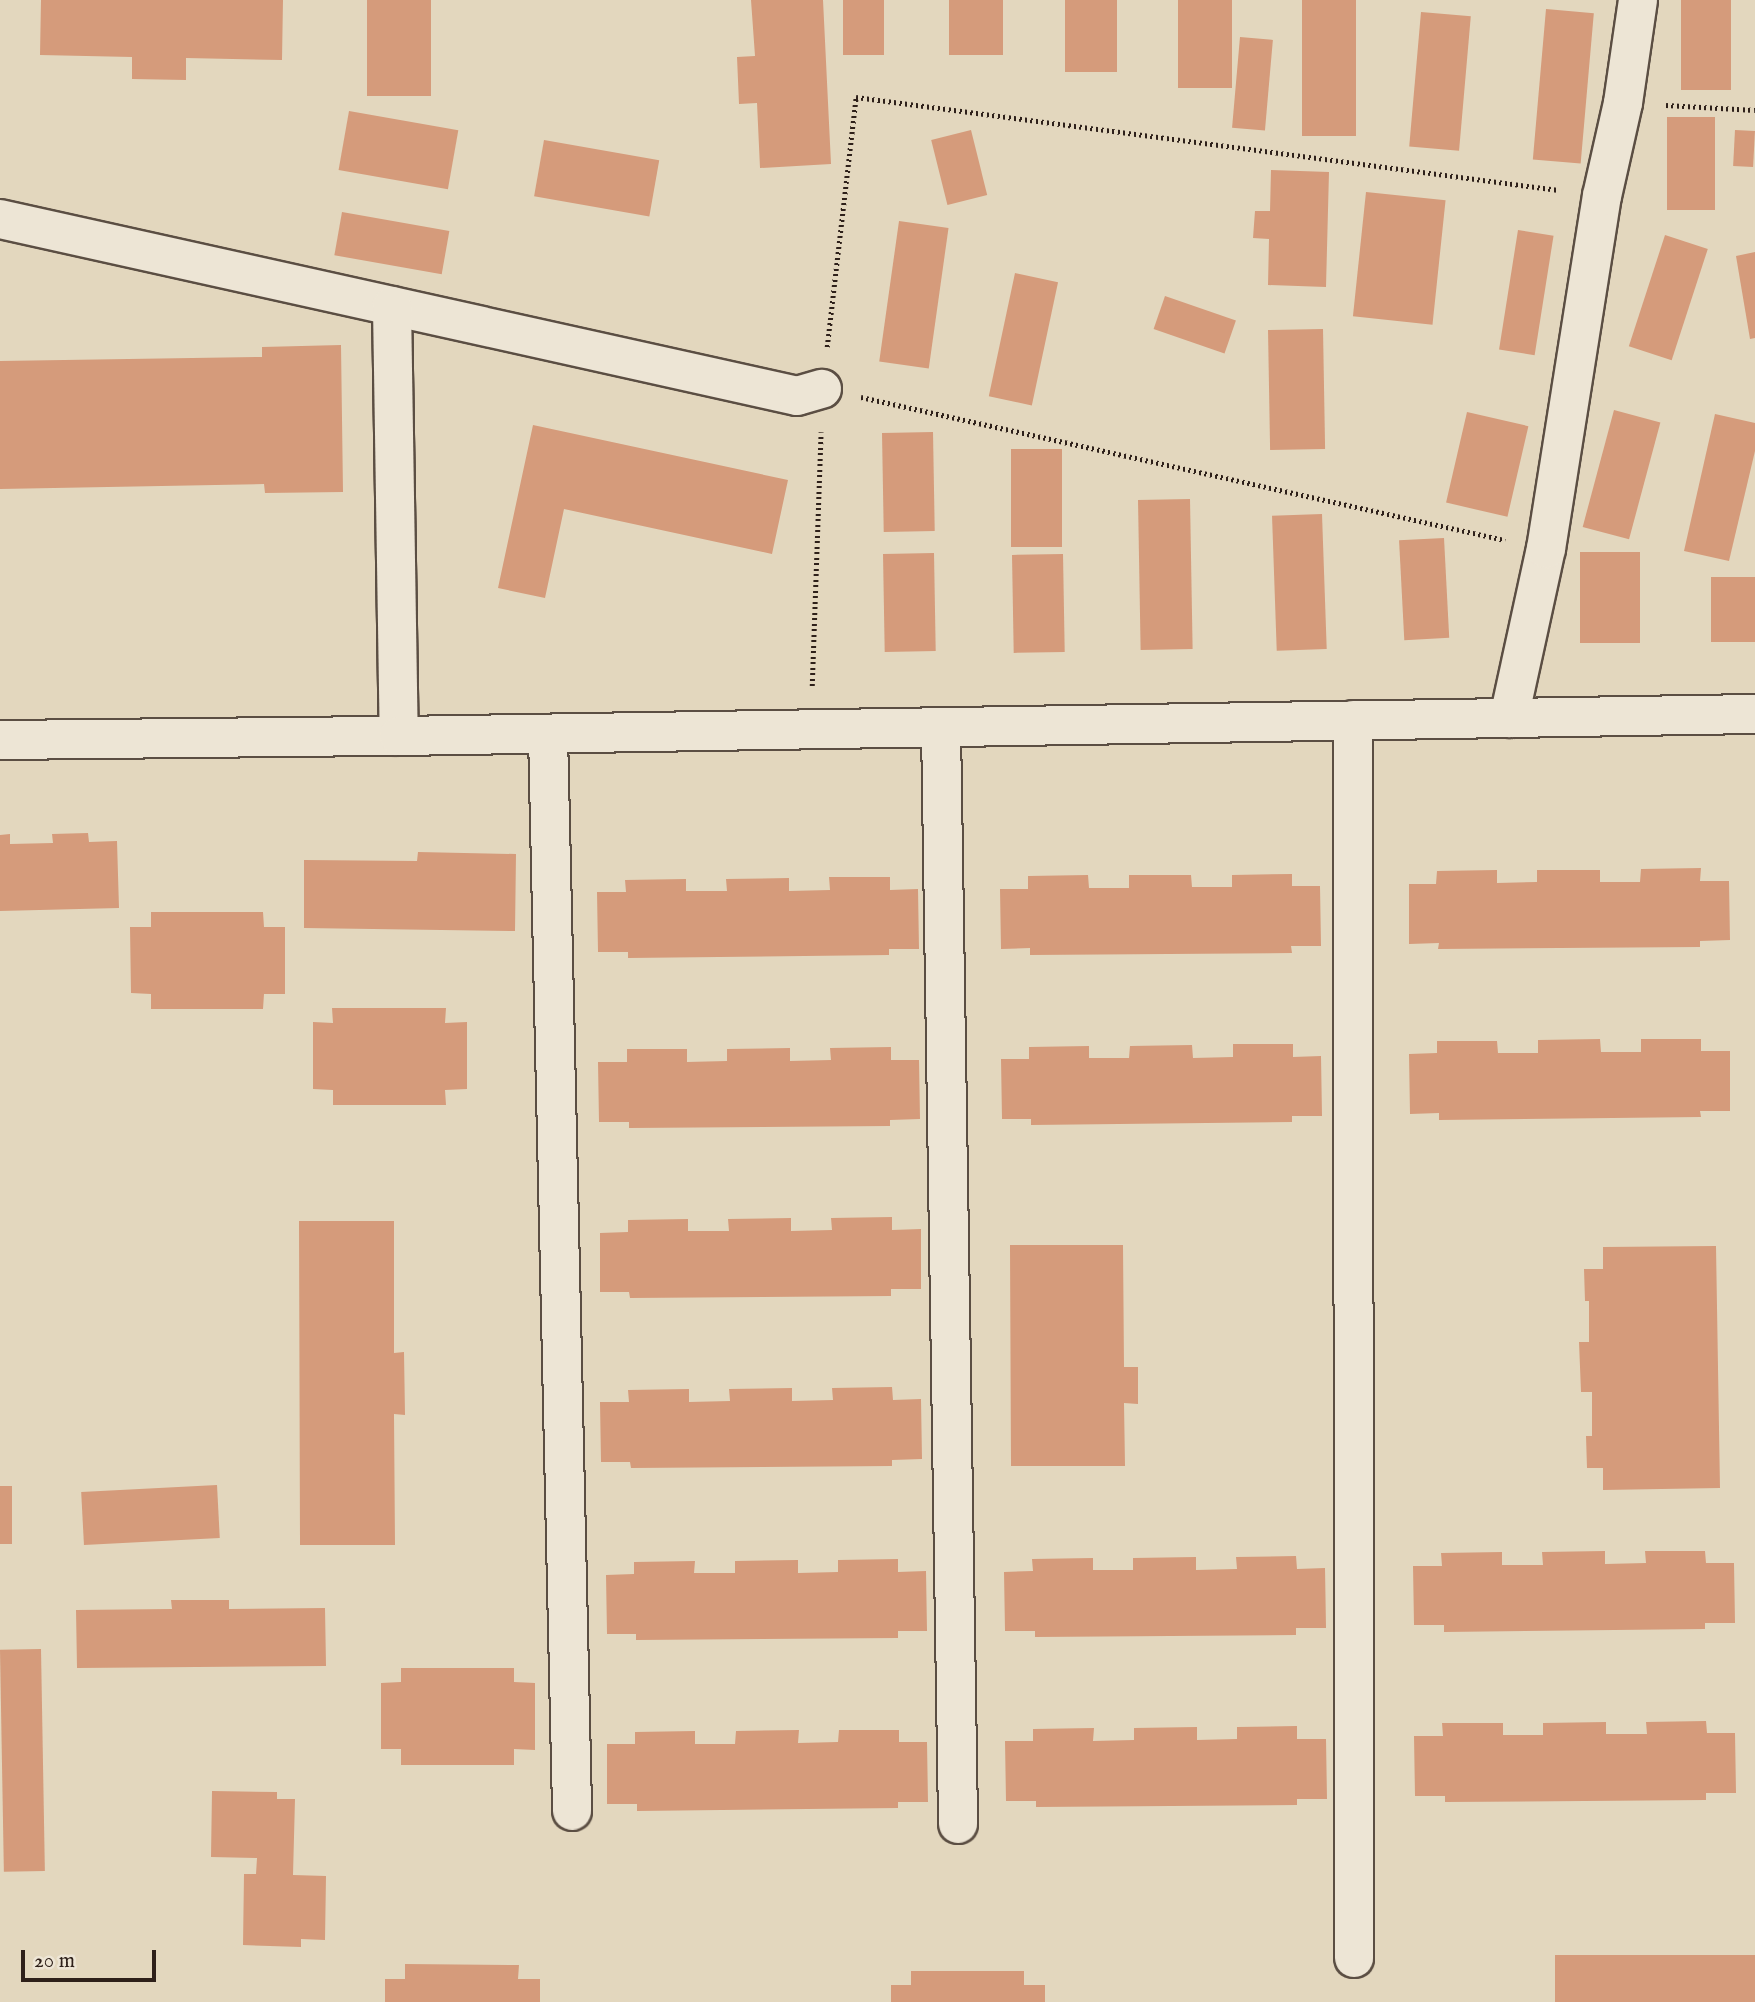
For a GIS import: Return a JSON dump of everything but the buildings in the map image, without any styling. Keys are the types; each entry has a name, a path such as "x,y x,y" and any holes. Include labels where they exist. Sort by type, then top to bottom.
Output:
{"street":[{"path":"1509,718 1546,549 1602,196 1623,103 1638,0"},
{"path":"0,219 797,396 822,389"},
{"path":"392,306 399,736"},
{"path":"0,740 548,734 1755,714"},
{"path":"1353,720 1354,1958"},
{"path":"941,727 958,1824"},
{"path":"548,734 572,1811"}],"path":[{"path":"856,97 1602,196"},
{"path":"1623,103 1755,110"},
{"path":"822,389 1546,549"}]}
